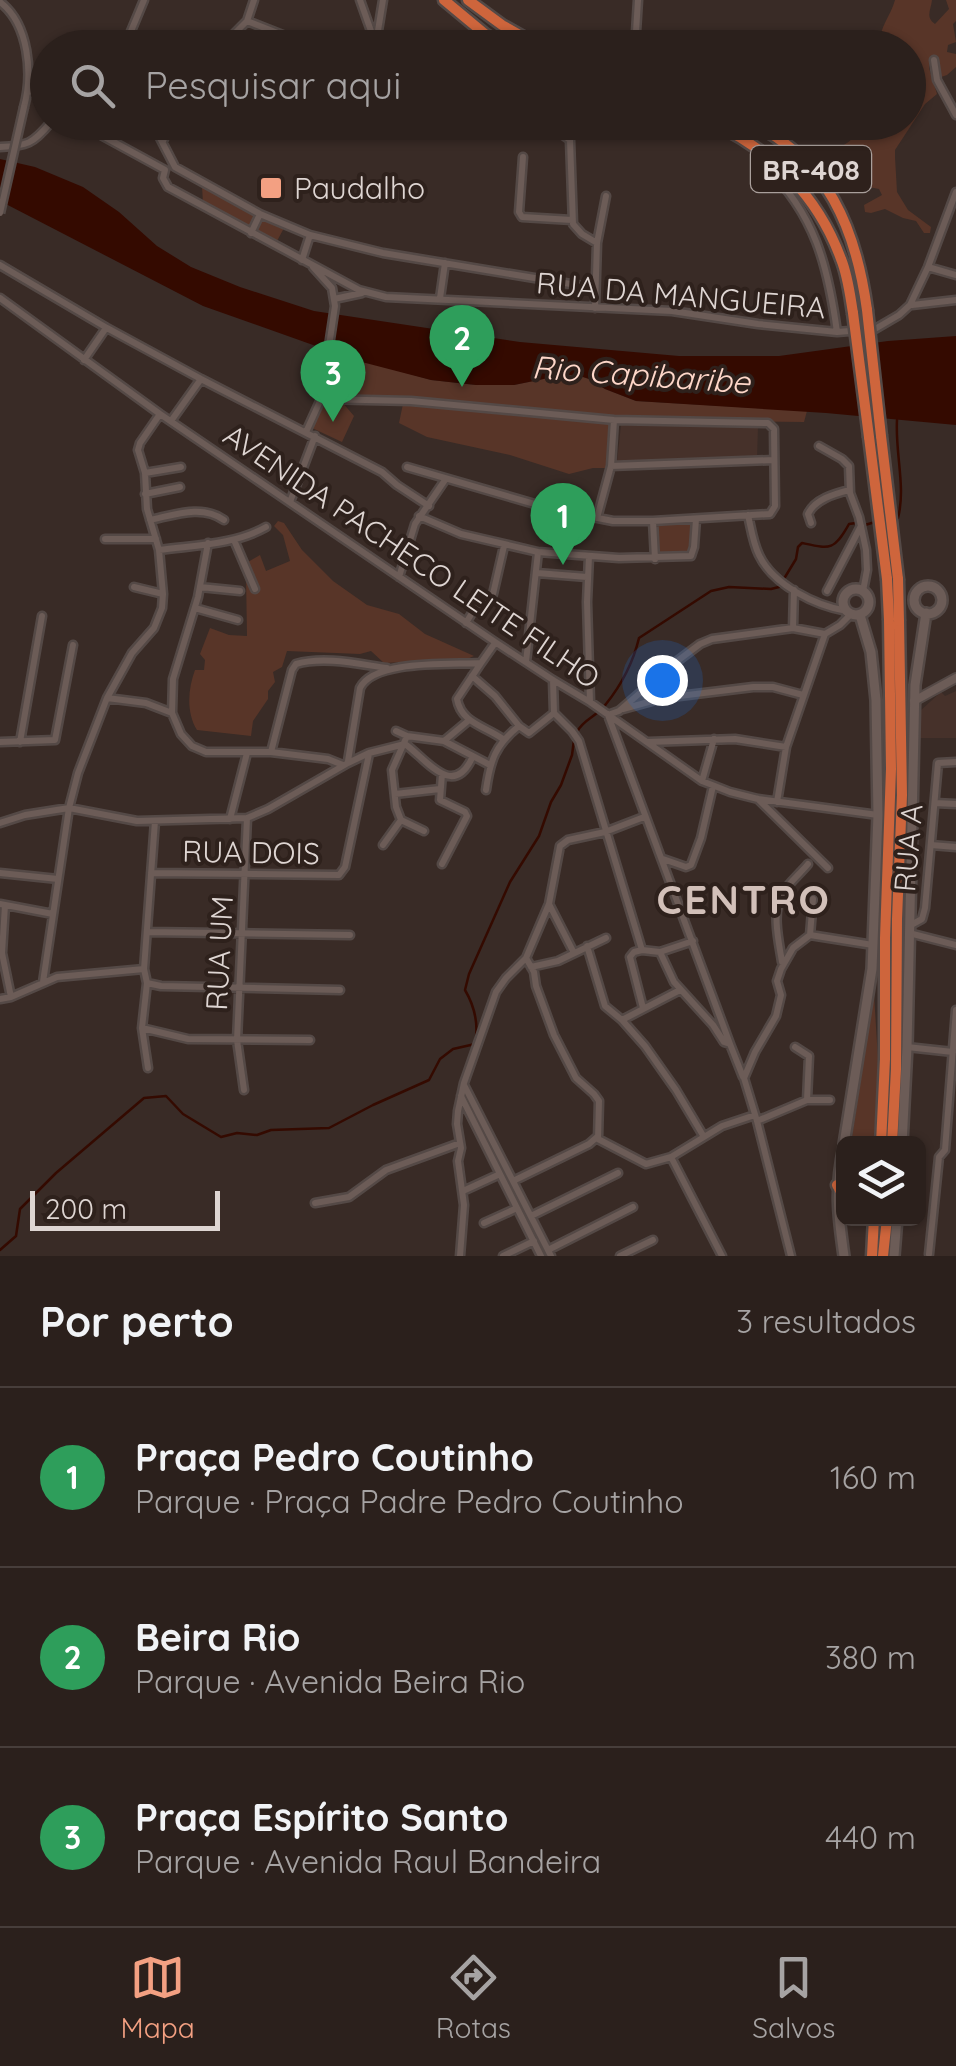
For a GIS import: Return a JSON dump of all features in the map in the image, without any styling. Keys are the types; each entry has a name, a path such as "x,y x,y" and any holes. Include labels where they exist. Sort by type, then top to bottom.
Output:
{"highway":[{"path":"444,0 479,30"},
{"path":"468,0 511,30"},
{"name":"BR-408","path":"743,140 765,152 805,193 830,234 842,262 875,436"},
{"name":"BR-408","path":"780,140 814,171 838,205 858,258 867,310 875,436 892,579 902,795 892,1136"},
{"name":"BR-408","path":"881,1136 894,620"},
{"path":"872,1256 874,1226"},
{"path":"883,1256 885,1226"}],"main road":[{"path":"933,587 940,592 941,605 935,612 926,613 918,609 915,600 917,592 933,587"},
{"path":"846,1136 870,993 878,815 871,652 853,613 843,604 848,592 864,591 870,601 867,610 853,613"},
{"path":"870,601 915,600"},
{"path":"902,1136 914,701 926,613"},
{"path":"840,1226 844,1256"},
{"path":"894,1256 896,1226"}],"street":[{"path":"132,30 144,0"},
{"path":"238,30 247,21 254,0"},
{"path":"360,0 370,30"},
{"path":"378,30 383,0"},
{"path":"637,30 638,0"},
{"path":"0,2 22,36 28,72 28,91 0,213"},
{"path":"247,21 270,30"},
{"path":"934,60 938,80 956,115"},
{"path":"0,147 34,140"},
{"path":"110,140 165,170 175,167"},
{"path":"570,140 572,220 577,230 597,243"},
{"path":"162,142 175,167 260,214 310,235 383,253 595,288"},
{"path":"765,152 764,164 790,191 822,254 837,332"},
{"path":"523,157 519,212 522,216 572,220"},
{"path":"165,170 168,187 370,294"},
{"path":"199,180 200,204"},
{"path":"910,305 956,192"},
{"path":"595,308 597,243 606,196"},
{"path":"251,233 260,214"},
{"path":"306,261 310,235"},
{"path":"306,261 332,288 334,302 320,399 306,432"},
{"path":"440,298 445,263"},
{"path":"0,265 106,328 382,472 429,506"},
{"path":"928,267 956,275"},
{"path":"334,302 350,294 370,294"},
{"name":"RUA DA MANGUEIRA","path":"370,294 690,313 837,332 875,329 910,305"},
{"name":"AVENIDA PACHECO LEITE FILHO","path":"0,298 160,414 466,623 604,711 702,781 758,799 878,815"},
{"path":"910,305 956,300"},
{"path":"84,360 106,328"},
{"path":"172,421 201,379"},
{"path":"320,399 411,401 614,420 768,423 774,429 775,506 772,513 613,521 552,509 407,467"},
{"path":"42,982 68,808 78,773 106,698 132,652 154,628 162,608 159,550 138,448 160,414"},
{"path":"597,518 611,466 614,420"},
{"path":"290,502 315,436"},
{"path":"819,446 848,464 849,490 867,559 864,591"},
{"path":"611,466 774,460"},
{"path":"145,473 181,468"},
{"path":"400,576 415,524 445,480"},
{"path":"145,494 180,487"},
{"path":"810,523 808,514 814,506 849,490"},
{"path":"150,520 194,511 213,513 224,520"},
{"path":"748,515 760,558 778,579 830,607 853,613"},
{"path":"419,516 504,546 538,552 655,559 691,556 696,519"},
{"path":"653,521 655,559"},
{"path":"828,591 861,525"},
{"path":"159,550 234,540 266,526"},
{"path":"106,538 156,539"},
{"path":"234,540 255,588"},
{"path":"208,543 195,608 176,666 172,713 181,734 192,746 214,753 271,752 328,758 346,764"},
{"path":"466,623 482,596 492,596 494,592 504,546"},
{"path":"526,662 538,552"},
{"path":"589,556 590,702"},
{"path":"537,573 587,577"},
{"path":"134,587 164,594"},
{"path":"200,587 240,591"},
{"path":"794,590 794,628"},
{"path":"195,608 238,620"},
{"path":"619,710 690,651 712,640 794,628 824,634 853,613"},
{"path":"20,742 42,616"},
{"path":"777,802 786,747 824,634"},
{"path":"495,642 456,700 468,721 504,738"},
{"path":"0,742 54,740 72,644"},
{"path":"271,752 296,664 351,663 391,668 481,663"},
{"path":"346,764 362,684 391,668"},
{"path":"472,676 528,733 554,713"},
{"path":"914,701 956,678"},
{"path":"553,680 554,713 579,741 642,950"},
{"path":"654,681 662,698"},
{"path":"791,1256 744,1078 604,711 662,698 766,686 803,695"},
{"path":"106,698 146,703 172,713"},
{"path":"444,741 468,721"},
{"path":"486,790 490,765 504,738 520,726"},
{"path":"396,731 442,774 461,774 472,758"},
{"path":"702,781 714,739"},
{"path":"0,823 68,808 126,820 247,818 346,764 406,740 444,741 490,765"},
{"path":"406,740 392,770 396,808 401,820 424,831"},
{"path":"647,742 748,740 786,747"},
{"path":"230,818 247,753"},
{"name":"RUA DOIS","path":"152,873 336,876 345,867 369,753"},
{"name":"RUA A","path":"908,929 924,914 938,765 956,762"},
{"path":"442,774 440,800 465,812 467,817 442,864"},
{"path":"662,859 686,867 692,865 713,786"},
{"path":"395,794 440,789"},
{"path":"758,799 828,868"},
{"path":"935,803 956,804"},
{"name":"RUA UM","path":"244,1090 237,1040 247,818"},
{"path":"460,1256 464,1216 457,1124 464,1084 496,992 526,958 550,904 561,844 644,818"},
{"path":"383,845 401,820"},
{"path":"148,1068 142,1028 155,821"},
{"path":"931,845 956,848"},
{"path":"783,965 777,926 779,902 808,864"},
{"path":"0,873 59,879"},
{"path":"744,1078 776,1016 781,996 778,978 783,965 794,948 810,935 814,899"},
{"path":"550,904 574,953"},
{"path":"11,998 2,953 2,905 53,914"},
{"path":"908,929 956,944"},
{"path":"147,932 350,935"},
{"path":"810,935 873,946"},
{"path":"531,967 558,961 606,938"},
{"path":"643,1008 630,958 634,952 660,952 693,941"},
{"path":"587,946 602,1000 663,1070 704,1137"},
{"path":"660,952 680,990 724,1042 730,1044"},
{"path":"526,958 554,1035 576,1078 599,1101 597,1136 644,1164 671,1157 722,1126 806,1100 830,1100"},
{"path":"0,999 64,976 144,969"},
{"path":"147,983 340,990"},
{"path":"622,1020 680,990"},
{"path":"929,1254 940,1158 945,1150 956,1010"},
{"path":"142,1028 188,1040 310,1040"},
{"path":"795,1046 809,1056 806,1100"},
{"path":"907,1048 953,1052"},
{"path":"464,1084 550,1253 633,1207"},
{"path":"461,1095 541,1256"},
{"path":"513,1181 589,1144 597,1136"},
{"path":"316,1202 348,1197 386,1170 460,1144"},
{"path":"945,1150 956,1158"},
{"path":"671,1157 722,1256"},
{"path":"531,1216 618,1173"},
{"path":"463,1191 500,1174"},
{"path":"484,1223 517,1208"},
{"path":"620,1256 653,1240"},
{"path":"503,1256 534,1241"}],"shaded area":[{"path":"895,0 932,0 929,16 935,24 949,9 946,0 956,0 956,42 948,45 947,52 956,54 956,67 941,77 938,56 931,55 929,68 937,94 926,103 926,30 883,29"},
{"path":"850,140 902,140 895,150 897,192 908,210 931,227 930,233 924,233 916,221 885,209 865,212 864,205 882,195 879,189 859,185 868,163 863,155 844,155 835,165 828,164 826,157"},
{"path":"202,186 284,228 277,241 203,203"},
{"path":"329,351 431,380 514,385 577,375 636,401 807,411 804,422 614,420 393,400 321,399"},
{"path":"342,402 354,416 342,442 312,428 323,403"},
{"path":"403,404 610,422 608,468 569,474 510,455 427,437 399,423"},
{"path":"621,425 758,427 757,459 617,462"},
{"path":"278,521 284,523 302,550 333,581 367,605 399,614 425,634 474,656 384,663 371,651 287,651 282,667 273,672 275,682 253,721 251,736 197,730 191,716 190,693 195,670 204,670 205,660 200,654 210,628 247,636 248,562 260,555 266,571 290,561 283,535 274,526"},
{"path":"691,521 694,525 690,554 658,555 655,529 661,524"},
{"path":"956,691 956,738 918,738 920,711 941,692 945,696"},
{"path":"874,994 878,1059 874,1136 852,1136"}],"water":[{"name":"Rio Capibaribe","path":"0,159 35,167 83,187 157,246 191,267 314,311 520,342 679,356 779,356 956,336 956,425 636,401 577,375 514,385 476,385 431,380 358,361 203,306 0,201"}],"waterway":[{"path":"897,420 901,494 898,518"},
{"path":"865,525 875,522"},
{"path":"577,732 617,689 639,638 711,591 779,587 802,543 830,546 849,524 856,523"},
{"path":"0,1250 16,1236 20,1209 144,1098 166,1096 183,1114 221,1137 329,1128 429,1080 440,1059 453,1049 475,1044 475,1016 465,990 469,974 510,882 539,836 572,755 574,740"}],"place":[{"name":"Paudalho","path":"271,188"},
{"name":"Beira Rio","path":"462,387"},
{"name":"Praça Espírito Santo","path":"333,422"},
{"name":"Praça Pedro Coutinho","path":"563,565"}],"district":[{"name":"CENTRO","path":"744,899"}]}
